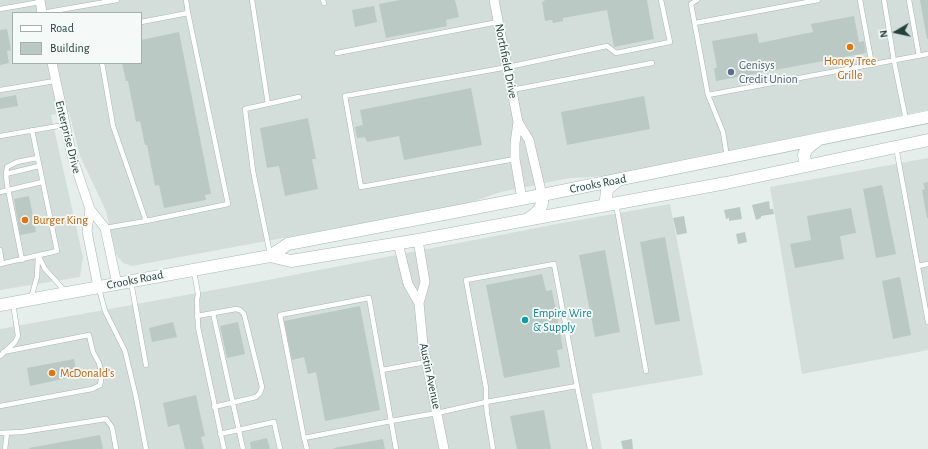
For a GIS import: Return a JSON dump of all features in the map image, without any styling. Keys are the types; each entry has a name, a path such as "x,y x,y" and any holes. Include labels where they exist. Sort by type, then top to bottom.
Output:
{"main road":[{"name":"Crooks Road","path":"270,256 288,244 618,180 928,117"},
{"path":"807,166 804,155 806,150 819,140"},
{"name":"Crooks Road","path":"0,305 270,256 291,261 525,221 726,183 928,140"},
{"path":"612,204 606,200 607,189 618,180"},
{"path":"525,221 540,209 542,195"},
{"path":"398,243 400,231 405,226 417,219"}],"street":[{"name":"Northfield Drive","path":"494,0 518,122 515,143 515,159 522,199"},
{"path":"40,1 42,12"},
{"name":"Enterprise Drive","path":"52,64 64,125 78,178 90,209 105,228 117,284"},
{"name":"Northfield Drive","path":"518,122 529,140 542,195"},
{"name":"Enterprise Drive","path":"90,209 87,231 98,287"},
{"name":"Austin Avenue","path":"418,240 425,282 418,303"},
{"name":"Austin Avenue","path":"398,243 408,284 418,303 426,362 444,449"}],"lane":[{"path":"48,12 117,0"},
{"path":"105,228 228,204 186,0"},
{"path":"252,0 268,104"},
{"path":"515,159 361,187 345,96 508,67 607,46 616,53 670,42 661,0"},
{"path":"696,0 691,4 708,95 722,132 728,158"},
{"path":"695,23 818,0"},
{"path":"860,0 872,65"},
{"path":"884,0 894,61 907,122"},
{"path":"909,0 919,56"},
{"path":"0,8 40,1"},
{"path":"142,22 188,13"},
{"path":"337,53 498,22"},
{"path":"708,95 928,54"},
{"path":"102,64 113,126 146,221"},
{"path":"512,90 652,64"},
{"path":"0,90 55,81"},
{"path":"270,256 253,171 246,109 299,97"},
{"path":"0,136 64,125"},
{"path":"0,250 1,264 57,251 32,130"},
{"path":"896,147 928,322"},
{"path":"22,260 8,191 6,174 7,167 17,162 37,158"},
{"path":"6,174 39,166"},
{"path":"0,192 42,182"},
{"path":"612,204 646,371"},
{"path":"38,255 45,269 67,293"},
{"path":"31,299 37,277 38,255"},
{"path":"493,449 486,402 486,388 466,280 554,264 590,449"},
{"path":"918,266 928,264"},
{"path":"194,269 198,294 196,300 197,316 202,352 224,449"},
{"path":"131,281 146,364"},
{"path":"98,287 105,311 125,351 146,449"},
{"path":"307,449 280,315 369,298 396,449"},
{"path":"2,354 15,342 18,336 13,303"},
{"path":"197,316 236,309 240,310 244,314 262,387 260,393 256,397 214,407"},
{"path":"213,313 243,449"},
{"path":"0,406 92,388 100,385 102,375 99,363 92,352 89,335 2,354"},
{"path":"382,370 426,362"},
{"path":"304,438 437,413 486,402 577,386"},
{"path":"0,433 22,432 106,419 112,428 116,449"},
{"path":"220,434 274,422 280,449"},
{"path":"5,449 7,433"}],"shaded area":[{"path":"0,0 928,0 928,110 609,176 570,178 501,192 466,204 132,266 123,263 116,254 106,211 80,156 69,112 51,115 83,257 80,277 0,290"},
{"path":"928,158 928,350 802,374 770,187"},
{"path":"670,204 703,375 592,394 602,449 0,449 0,329"}],"building":[{"path":"400,0 455,0 459,17 446,20 447,26 386,38 379,4"},
{"path":"544,0 647,0 654,39 614,47 607,10 563,18 563,21 553,23 552,20 545,21 542,2 545,1"},
{"path":"920,0 928,0 928,39 927,39"},
{"path":"374,6 377,22 355,27 352,10"},
{"path":"854,16 859,42 864,41 866,53 716,81 714,68 717,68 712,41 757,33 759,43 813,32 811,24"},
{"path":"7,29 11,50 7,51 9,63 0,65 0,30"},
{"path":"179,32 211,194 205,195 206,200 164,208 159,185 155,186 147,145 145,145 140,121 136,122 128,81 126,81 122,64 142,64 142,40"},
{"path":"471,88 482,145 404,160 399,136 367,142 365,137 357,138 355,127 363,125 360,110"},
{"path":"16,95 18,106 0,109 0,98"},
{"path":"644,96 650,129 567,145 561,112"},
{"path":"308,118 316,159 312,159 318,189 285,196 279,166 267,168 260,128"},
{"path":"928,182 927,218 922,190 925,189 923,183"},
{"path":"882,185 896,254 876,258 863,189"},
{"path":"29,196 36,232 20,235 14,199"},
{"path":"769,201 770,209 773,209 774,214 761,216 761,218 756,220 752,205"},
{"path":"740,207 742,219 729,221 729,218 726,219 724,210"},
{"path":"851,208 856,233 840,236 844,259 795,268 790,244 811,240 807,216"},
{"path":"684,216 687,233 677,235 673,218"},
{"path":"745,232 747,242 738,244 736,234"},
{"path":"665,237 680,321 655,325 640,242"},
{"path":"605,250 620,332 595,337 579,255"},
{"name":"Empire Wire & Supply","path":"542,274 546,291 552,290 563,349 557,350 560,367 504,378 486,285"},
{"path":"900,277 911,335 893,339 882,281"},
{"path":"360,306 380,410 325,421 316,372 308,374 304,357 292,360 284,321"},
{"path":"173,322 177,337 152,342 149,328"},
{"path":"238,322 245,354 227,358 220,326"},
{"path":"74,359 77,376 30,386 27,368"},
{"path":"196,395 205,436 201,437 204,449 185,449 179,424 168,427 163,403"},
{"path":"544,410 551,449 517,449 510,416"},
{"path":"100,435 103,449 29,449 29,448"},
{"path":"267,438 270,449 251,449 250,442"},
{"path":"383,439 385,449 334,449 334,448"},
{"path":"632,439 633,449 623,449 621,441"}],"place":[{"name":"Honey Tree Grille","path":"850,47"},
{"name":"Genisys Credit Union","path":"731,72"},
{"name":"Burger King","path":"25,220"},
{"name":"Empire Wire & Supply","path":"525,320"},
{"name":"McDonald's","path":"52,373"}]}
